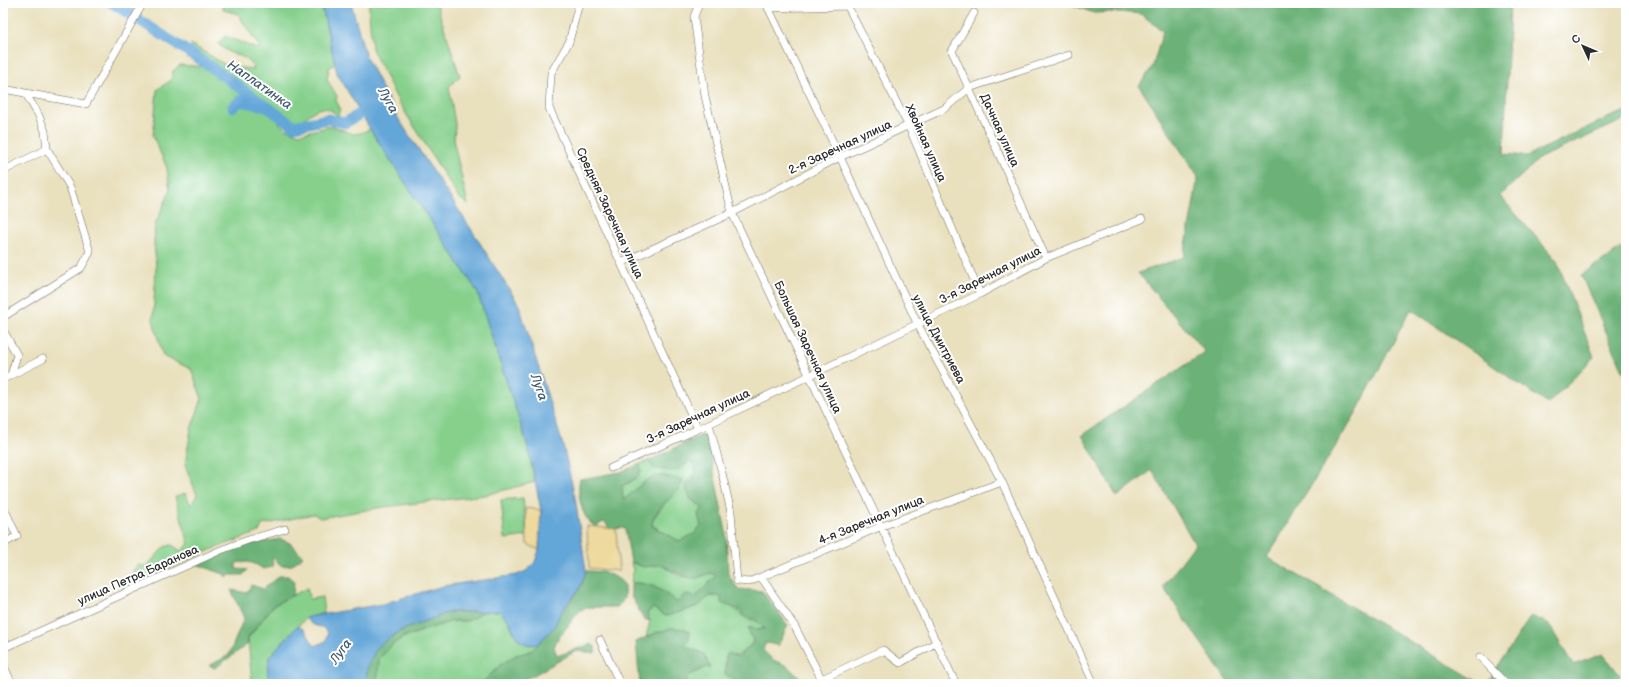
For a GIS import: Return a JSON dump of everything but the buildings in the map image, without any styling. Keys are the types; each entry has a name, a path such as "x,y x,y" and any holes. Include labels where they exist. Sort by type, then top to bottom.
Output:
{"street":[{"path":"3,89 86,104 143,3"},
{"name":"Средняя Заречная улица","path":"579,3 569,42 551,73 549,108 698,429"},
{"name":"Большая Заречная улица","path":"698,3 694,17 705,96 732,213 956,684"},
{"path":"767,6 847,5"},
{"name":"Хвойная улица","path":"847,5 909,127 980,294"},
{"name":"улица Дмитриева","path":"767,6 840,157 917,323 1002,482 1094,684"},
{"name":"Дачная улица","path":"974,13 952,51 1046,258"},
{"name":"2-я Заречная улица","path":"621,262 732,213 840,157 909,127 944,109 969,88 1069,55"},
{"path":"3,317 81,268 90,252 70,187 47,149 39,116 26,94"},
{"path":"3,171 47,149"},
{"name":"3-я Заречная улица","path":"611,468 709,424 980,294 1046,258 1142,219"},
{"path":"3,330 17,355 11,375"},
{"path":"3,379 43,359"},
{"name":"4-я Заречная улица","path":"709,424 731,512 737,581 749,582 882,526 1002,482"},
{"path":"3,506 17,536 3,544"},
{"name":"улица Петра Баранова","path":"3,648 221,550 285,529"},
{"path":"761,577 795,627 823,681 883,650 900,663 937,642"},
{"path":"600,640 620,684"},
{"path":"1480,657 1506,684"},
{"path":"3,664 12,684"}],"green space":[{"path":"220,3 321,3 335,64 329,68 327,80 337,96 336,101 340,108 338,116 331,110 321,108 298,122 280,114 279,123 286,129 299,134 332,126 353,134 361,133 370,129 477,291 528,447 535,482 485,495 384,507 320,518 314,514 262,525 259,532 208,551 123,590 118,584 129,577 137,565 147,566 164,547 172,545 181,551 189,544 175,497 185,493 191,505 197,495 185,465 191,429 202,399 191,369 163,356 153,320 156,267 154,243 155,225 170,191 167,168 153,136 157,90 171,80 173,71 180,65 206,67 194,60 191,44 229,67 254,69 247,60 229,52 218,44 225,36 257,49 260,48 238,14 224,10"},
{"path":"369,3 436,3 460,76 449,87 455,124 454,143 468,205 458,197 397,99 372,49"},
{"path":"1066,3 1510,3 1504,154 1527,156 1607,118 1626,111 1626,119 1540,158 1500,196 1557,261 1594,357 1548,404 1411,309 1356,413 1267,557 1482,684 1229,684 1163,587 1195,544 1152,470 1117,497 1082,435 1205,352 1138,273 1184,257 1198,177 1139,86 1153,66 1163,31 1141,14 1119,12 1094,13"},
{"path":"1623,247 1626,248 1626,377 1581,275"},
{"path":"706,433 726,532 728,574 738,589 762,591 788,625 778,646 769,643 765,644 763,650 773,660 787,666 801,679 814,682 816,684 745,684 737,682 725,674 726,657 728,653 738,657 753,643 753,638 750,636 748,628 765,629 755,619 746,618 737,609 721,603 721,596 710,596 698,606 666,616 653,608 647,613 650,621 644,619 631,596 631,583 651,585 661,590 677,602 685,594 695,597 717,575 709,573 698,578 690,578 661,565 644,567 631,562 625,528 609,529 606,523 603,522 597,526 587,520 581,506 579,491 580,479 621,472 640,464 641,470 638,477 622,486 623,500 647,480 652,478 664,476 683,479 677,491 657,512 653,519 652,526 679,541 694,534 701,526 698,514 703,508 691,498 686,483 697,472 695,465 690,461 676,470 669,471 654,468 648,461"},
{"path":"648,461 654,468 664,470 682,467 690,461 693,465 696,474 689,498 703,508 698,514 701,526 694,534 679,541 652,525 653,519 672,494 678,480 659,477 652,478 647,480 623,500 622,486 631,482 641,470 640,464"},
{"path":"523,498 527,536 505,539 501,500"},
{"path":"280,539 290,543 303,556 292,565 282,566 272,557 273,567 263,569 251,563 236,563 236,569 247,570 243,575 230,575 226,577 224,574 196,564 235,547"},
{"path":"631,562 644,567 661,565 681,576 698,578 709,573 718,575 695,597 677,603 651,585 631,583 633,570"},
{"path":"586,571 606,573 620,580 624,584 624,597 622,602 617,607 590,607 580,610 557,640 554,647 557,656 591,644 595,647 595,653 576,651 534,675 512,684 481,684 500,665 516,655 531,651 555,626 559,615 580,588"},
{"path":"279,576 288,576 294,581 293,595 274,605 248,638 248,644 215,668 209,666 229,655 244,618 231,590 247,593 251,585 263,589"},
{"path":"307,588 310,599 322,597 324,613 306,618 269,657 267,684 252,684 248,638 274,605"},
{"path":"710,596 722,596 742,615 759,622 765,629 748,628 750,636 753,638 752,643 749,647 727,663 725,667 728,674 745,684 688,684 686,677 707,667 699,651 691,650 685,646 689,639 672,628 646,637 650,621 647,613 653,608 666,616 698,606"},
{"path":"499,611 509,621 515,637 531,645 538,644 531,651 516,655 481,684 475,684 475,682 466,684 377,684 379,659 393,644 403,638 452,621 467,621 483,612"},
{"path":"449,612 483,612 467,621 452,621 403,637 393,644 379,659 377,684 366,684 371,660 378,646 383,641 400,631"},
{"path":"1531,616 1548,623 1573,665 1603,654 1620,675 1618,684 1486,684"},
{"path":"672,628 684,629 690,632 689,639 685,646 704,654 710,668 707,667 686,677 688,684 640,684 636,642 658,632"}],"sand":[{"path":"526,508 541,510 539,550 527,544"},
{"path":"587,526 616,529 619,571 589,568"}],"water":[{"name":"Луга","path":"321,3 351,3 366,57 396,115 519,305 563,445 575,497 586,571 580,588 559,615 555,626 538,644 527,644 520,640 509,621 499,611 449,612 400,631 378,646 367,668 366,684 267,684 269,657 297,626 303,629 315,646 326,641 328,633 322,627 307,620 306,618 308,617 382,604 443,586 517,575 526,571 535,562 539,550 541,510 528,447 477,291 373,134 337,73"}],"waterway":[{"name":"Наплатинка","path":"112,3 133,16"},
{"name":"Наплатинка","path":"136,18 204,62 294,126 328,119 345,123 373,106"},
{"path":"233,107 240,101 261,105"}]}
